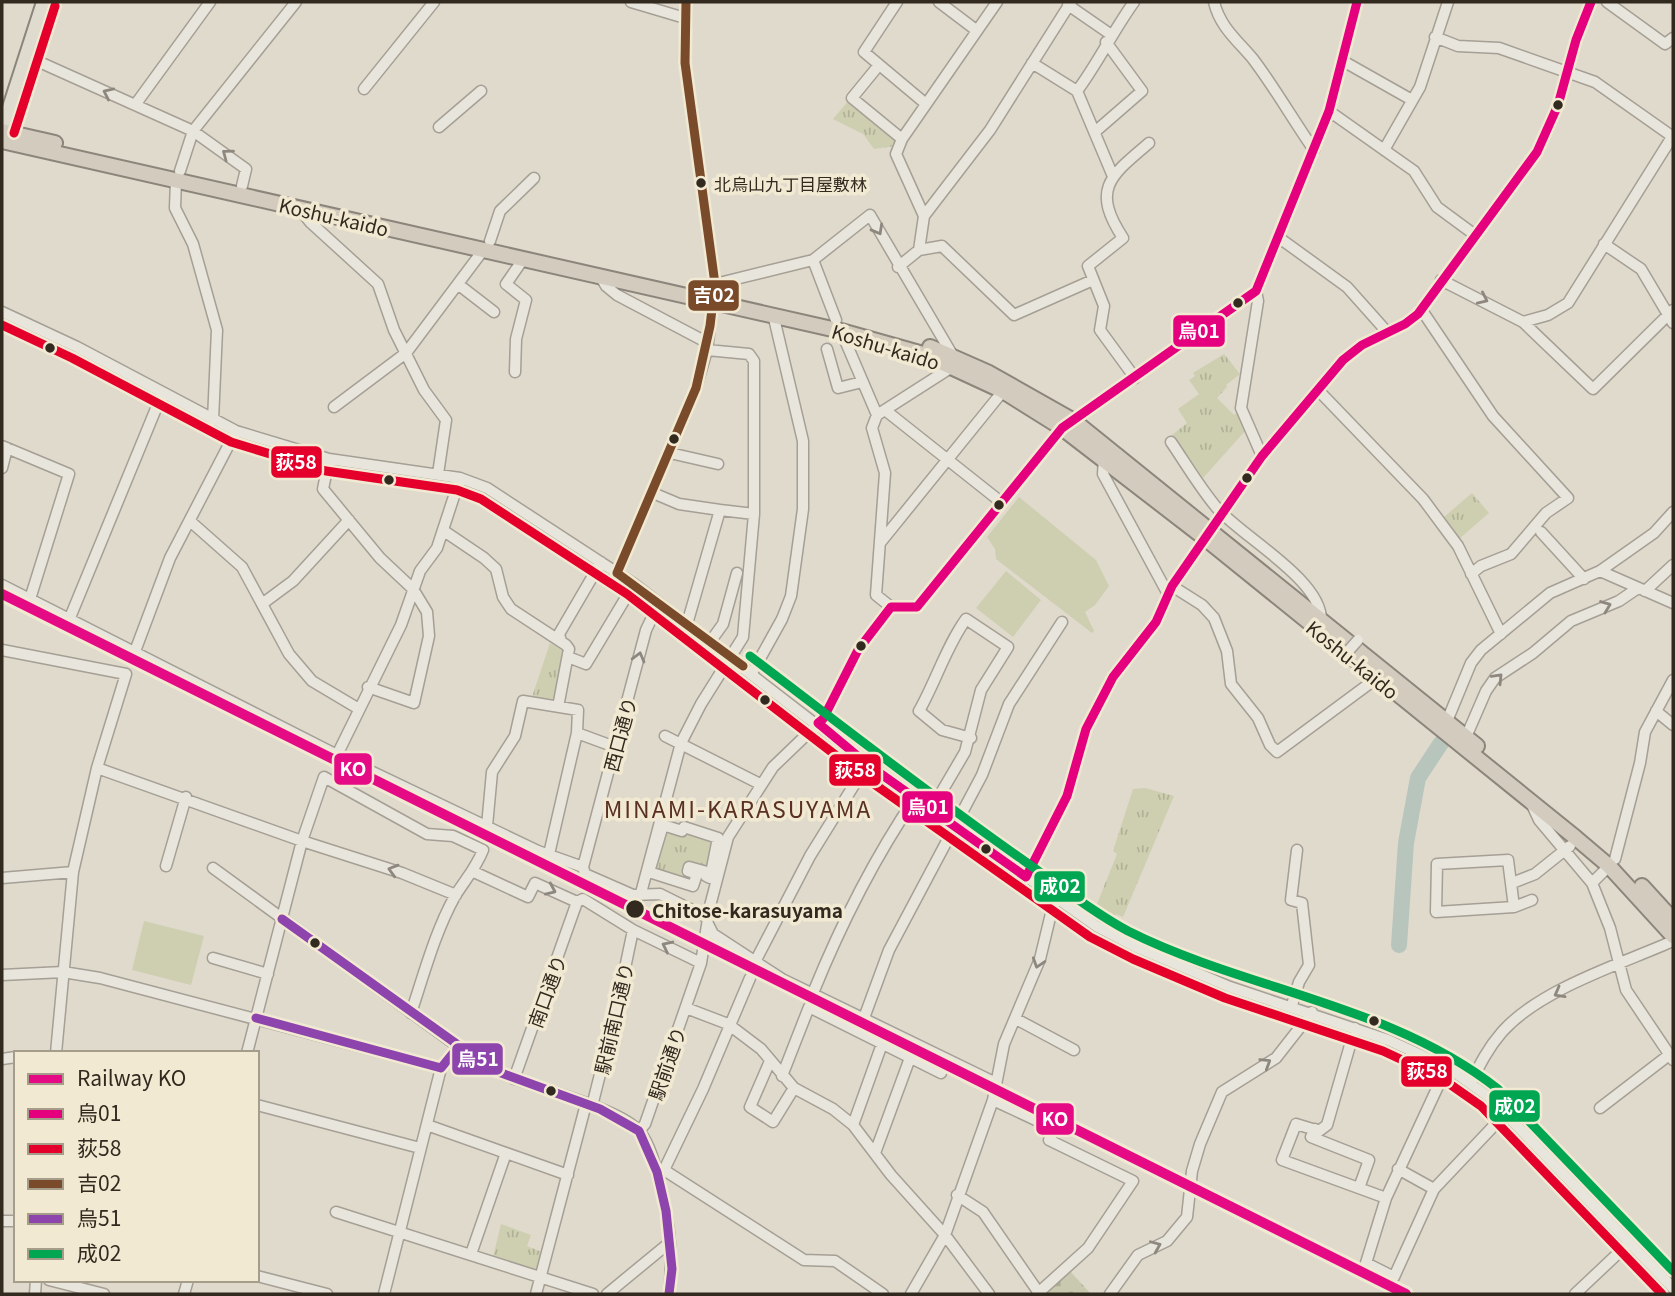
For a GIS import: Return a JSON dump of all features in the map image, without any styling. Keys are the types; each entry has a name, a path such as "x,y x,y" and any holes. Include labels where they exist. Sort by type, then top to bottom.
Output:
{"highway":[{"name":"Koshu-kaido","path":"2,130 299,208 714,292 838,325 989,373 1068,425 1321,620 1466,737 1612,862 1673,920"},
{"name":"Koshu-kaido","path":"2,141 242,186 487,245 524,258 599,275 714,292 773,314 838,325"},
{"name":"Koshu-kaido","path":"952,362 1068,425 1104,458 1209,535 1377,678 1576,838 1612,862 1673,938"}],"main road":[{"path":"2,130 43,2"}],"street":[{"path":"135,105 210,2"},
{"path":"213,420 216,330 193,244 175,208 178,176 193,131 296,2"},
{"path":"364,89 434,2"},
{"path":"631,2 685,18"},
{"path":"617,573 670,453 708,346 714,292 686,68 686,2"},
{"path":"897,2 864,52 926,104"},
{"path":"939,2 976,30"},
{"path":"924,216 896,154 902,139 997,2"},
{"path":"1077,91 1108,38 1134,2"},
{"path":"1214,2 1217,16 1229,34 1253,59 1314,150"},
{"path":"714,292 813,260 870,215 952,362 881,413 872,428 885,473 876,596 891,607 917,607 1001,502 1068,425 1256,291 1329,111 1357,2"},
{"path":"1384,150 1420,86 1448,2"},
{"path":"1026,877 1067,796 1086,729 1113,677 1156,622 1170,590 1262,456 1343,360 1362,345 1405,324 1422,310 1441,279 1533,159 1558,105 1576,40 1591,2"},
{"path":"1606,2 1665,44 1673,38"},
{"path":"919,250 924,216 990,130 1070,3 1108,38 1142,91 1096,131"},
{"path":"1435,37 1458,46 1499,48 1595,82 1672,137 1568,303 1548,315 1523,321"},
{"path":"26,56 193,131 246,169 242,186"},
{"path":"1343,61 1412,100"},
{"path":"1032,63 1077,91 1112,174 1106,204 1109,216 1123,238 1088,266 1104,306 1100,330 1135,378"},
{"path":"879,65 852,98 902,139"},
{"path":"439,127 481,91"},
{"path":"1329,111 1414,171 1437,207 1475,235"},
{"path":"1112,174 1149,143"},
{"path":"334,407 406,353 487,245 500,211 534,177"},
{"path":"299,208 310,222 378,284 394,330 424,390 446,421 438,474"},
{"path":"1278,237 1348,287 1388,333"},
{"path":"1441,279 1523,321 1593,389 1671,317 1642,269 1604,244"},
{"path":"898,267 919,250 942,246 1014,315 1093,280"},
{"path":"515,372 516,339 526,300 506,284 524,258"},
{"path":"813,260 862,382 881,413 948,460 1001,502"},
{"path":"599,275 606,286 617,295 708,346 749,354 754,360 754,514 743,637 701,704 681,743 641,893"},
{"path":"458,285 494,312"},
{"path":"1256,291 1258,301 1241,408 1262,456"},
{"path":"1422,310 1493,416 1568,498 1546,513 1511,554 1481,566 1471,574"},
{"path":"2,312 76,347 236,431 329,459 460,478 513,502 634,584 818,723 867,764 1097,926 1138,948 1230,987 1292,1005 1355,1028 1447,1068 1471,1083 1505,1114 1673,1288"},
{"path":"752,673 782,619 791,596 803,509 803,440 773,314"},
{"path":"827,349 838,388 862,382"},
{"path":"1318,390 1423,499 1458,546 1501,634"},
{"path":"880,544 1003,391"},
{"path":"69,620 162,394"},
{"path":"134,654 162,577 236,431"},
{"path":"1171,442 1224,515 1308,589 1321,609 1321,620"},
{"path":"2,468 4,447 69,474 30,598"},
{"path":"670,453 718,464"},
{"path":"1104,458 1103,474 1170,590 1202,605 1214,618 1227,651 1231,684 1258,718 1270,745 1277,752 1377,678"},
{"path":"329,459 323,489 380,558 413,589 430,622 414,703 368,687"},
{"path":"337,755 368,687 401,625 413,589 444,531 460,478"},
{"path":"653,493 679,504 754,514"},
{"path":"687,624 720,510"},
{"path":"1447,722 1471,663 1481,650 1550,593 1601,571 1654,533 1673,512"},
{"path":"262,604 293,581 349,520"},
{"path":"190,521 242,567 289,654 312,681 359,709"},
{"path":"444,531 496,569 503,597 511,609 569,649 558,707"},
{"path":"1541,532 1584,579"},
{"path":"561,641 559,634 601,562"},
{"path":"1466,737 1486,691 1495,678 1533,653 1571,621 1642,590 1673,565"},
{"path":"1601,571 1673,603"},
{"path":"710,642 723,624 737,573"},
{"path":"568,657 586,664 634,584"},
{"path":"2,585 337,755 549,855 583,867 585,874 609,886 634,895 660,894 708,921"},
{"name":"西口通り","path":"583,867 646,630 659,603"},
{"path":"891,607 858,650 818,723 773,767 728,837 708,921 713,934 755,961 813,993 996,1083"},
{"path":"931,810 946,789 971,738 981,690 1008,648 966,619 953,638 937,680 919,711 942,730 971,738"},
{"path":"864,1018 889,950 982,775 1009,704 1062,622"},
{"path":"1343,657 1358,639"},
{"path":"2,650 126,674 97,768 73,872 55,1051"},
{"path":"1591,883 1612,862 1640,763 1645,732 1673,680"},
{"path":"487,826 492,772 514,736 523,701 579,710 549,855"},
{"path":"1656,711 1673,725"},
{"path":"576,733 615,747"},
{"path":"665,736 760,784"},
{"path":"755,961 799,876 867,764"},
{"path":"97,768 186,797 302,841 402,873 456,895"},
{"path":"248,1051 302,841 324,777 427,834 453,835 483,850 474,872 456,895 435,942 411,1013"},
{"path":"166,866 186,797"},
{"path":"813,993 844,919 872,863 915,798"},
{"path":"1530,801 1539,820 1591,883 1621,965 1626,990 1671,1058 1601,1108"},
{"path":"663,825 682,831 684,827 718,838 710,878 706,876 707,872 689,867 688,871 697,874 694,886 649,872 663,825"},
{"path":"1512,883 1535,874 1566,850 1576,838"},
{"path":"1292,1005 1299,982 1309,965 1302,903 1291,900 1297,850"},
{"path":"1514,907 1507,860 1439,862 1435,886 1436,912 1514,907 1532,900"},
{"path":"213,868 493,1070 589,1105 639,1131 660,1171 672,1269 669,1294"},
{"path":"2,878 73,872"},
{"path":"474,872 528,897 535,883 577,902 583,899 633,930 701,962"},
{"path":"911,1294 945,1235 993,1100 1004,1044 1040,959 1055,897"},
{"name":"南口通り","path":"514,1079 577,902"},
{"name":"駅前通り","path":"639,1131 645,1124 686,1008 701,962 708,921"},
{"name":"駅前南口通り","path":"536,1294 617,1011 633,930"},
{"path":"1471,1083 1485,1054 1503,1030 1534,1007 1673,938"},
{"path":"213,958 268,974"},
{"path":"2,975 63,972 100,978 442,1068"},
{"path":"660,1171 703,1090 728,1024 750,978"},
{"path":"782,1076 809,1007 940,1073"},
{"path":"686,1008 728,1024 761,1049 794,1088 833,1109 853,1125 945,1235 989,1294"},
{"path":"1110,1294 1138,1255 1167,1241 1187,1217 1192,1171 1200,1144 1222,1092 1276,1058 1312,1012"},
{"path":"1016,1019 1074,1050"},
{"path":"1355,1028 1327,1125 1319,1131 1296,1124 1282,1160 1386,1198"},
{"path":"853,1125 882,1044"},
{"path":"384,1294 442,1068 458,1047"},
{"path":"875,1153 910,1058"},
{"path":"770,1061 750,1107 773,1122 794,1088"},
{"path":"1447,1068 1386,1198 1366,1263 1394,1277 1434,1189 1505,1114"},
{"path":"957,1195 983,1212 1038,1294 1088,1248 1133,1181 1049,1140 1055,1129 993,1100"},
{"path":"259,1106 421,1148"},
{"path":"427,1125 568,1175"},
{"path":"1315,1129 1311,1137 1368,1160 1359,1188"},
{"path":"471,1254 506,1153"},
{"path":"1398,1170 1434,1189"},
{"path":"660,1171 804,1260 835,1261 883,1294"},
{"path":"335,1212 593,1294"},
{"path":"607,1294 669,1243"},
{"path":"1575,1294 1628,1244"},
{"path":"259,1277 327,1294"},
{"path":"57,1282 104,1294"}],"green space":[{"path":"850,99 897,138 895,146 874,149 863,134 833,119"},
{"path":"1224,354 1240,374 1226,385 1217,398 1234,415 1238,412 1246,430 1203,478 1172,435 1187,423 1178,409 1199,394 1189,380 1195,376 1193,373"},
{"path":"1472,493 1489,513 1459,539 1444,517"},
{"path":"1019,497 1096,560 1109,586 1095,605 1085,612 1094,631 1092,633 996,559 995,549 987,537"},
{"path":"1006,571 1041,600 1013,637 976,608"},
{"path":"550,643 563,651 565,657 556,699 532,697"},
{"path":"1145,788 1174,796 1123,917 1116,914 1111,925 1093,914 1117,854 1113,851 1133,789"},
{"path":"664,827 718,838 710,870 687,868 682,881 651,871"},
{"path":"144,921 204,936 191,985 132,970"},
{"path":"501,1224 531,1235 527,1246 542,1252 538,1267 533,1271 493,1257"},
{"path":"1069,1270 1091,1294 1040,1294"}],"waterway":[{"path":"1399,945 1406,843 1418,778 1441,743"}],"rail line":[{"name":"KO","path":"2,594 1406,1294"}],"transit line":[{"name":"吉02","path":"617,573 696,388 710,326 715,284 685,63 686,2"},
{"name":"烏01","path":"1357,2 1329,111 1256,291 1062,428 917,607 891,607 858,650 823,719 818,723 867,764 1026,877 1067,796 1086,729 1113,677 1156,622 1172,586 1262,456 1343,360 1362,345 1405,324 1418,314 1537,152 1558,105 1576,40 1591,2"},
{"name":"荻58","path":"14,133 55,6"},
{"name":"荻58","path":"2,325 72,358 231,442 326,471 457,490 481,499 627,594 860,774 1090,937 1133,959 1225,998 1383,1051 1441,1078 1481,1106 1662,1294"},
{"name":"吉02","path":"617,573 743,666"},
{"name":"成02","path":"750,656 954,810 1114,923 1174,952 1365,1017 1456,1060 1498,1089 1673,1271"},
{"name":"烏51","path":"282,919 493,1070 600,1109 639,1131 657,1172 666,1211 672,1269 669,1294"},
{"name":"烏51","path":"256,1018 441,1068 458,1047"}],"place":[{"name":"北烏山九丁目屋敷林","path":"701,183"},
{"name":"Chitose-karasuyama","path":"635,909"}],"district":[{"name":"MINAMI-KARASUYAMA","path":"738,808"}]}
